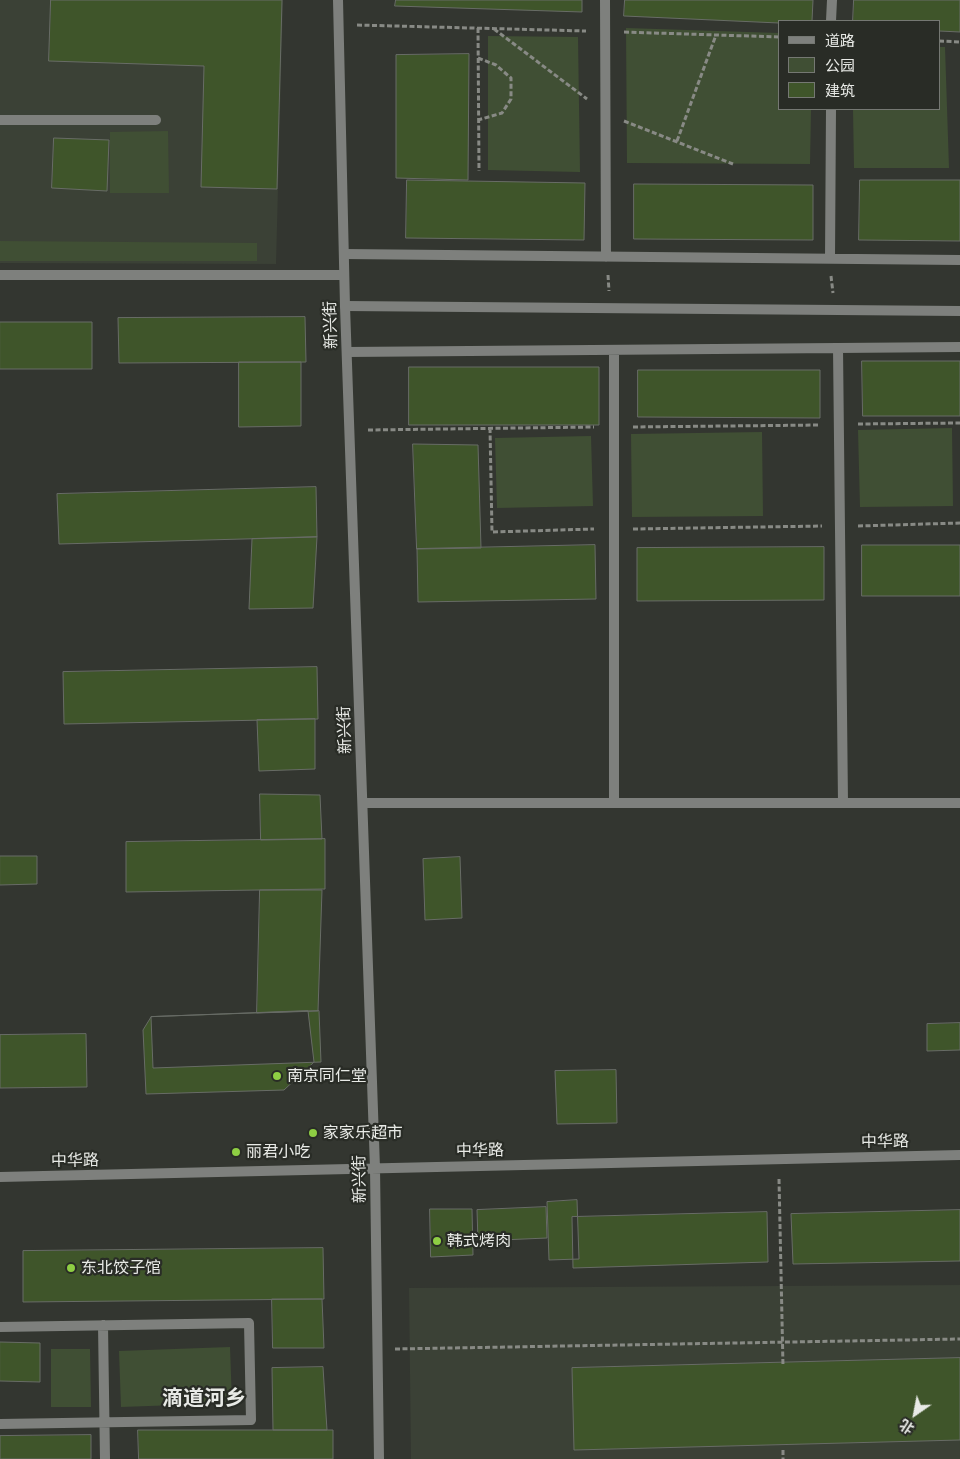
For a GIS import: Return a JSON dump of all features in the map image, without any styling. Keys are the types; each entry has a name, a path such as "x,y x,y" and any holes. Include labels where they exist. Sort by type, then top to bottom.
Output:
{"street":[{"name":"新兴街","path":"338,0 344,275 375,1168 379,1459"},
{"path":"605,0 606,256"},
{"path":"831,20 832,0"},
{"path":"830,258 831,110"},
{"path":"0,120 156,120"},
{"path":"344,254 960,260"},
{"path":"0,275 344,275"},
{"path":"345,306 960,311"},
{"path":"347,352 960,347"},
{"path":"838,348 843,803"},
{"path":"614,350 614,803"},
{"path":"362,804 960,802"},
{"name":"中华路","path":"0,1177 960,1155"},
{"path":"0,1327 249,1323 251,1420 0,1424"},
{"path":"103,1325 105,1459"}],"path":[{"path":"338,24 778,37"},
{"path":"478,28 478,171"},
{"path":"677,141 716,35"},
{"path":"940,41 960,42"},
{"path":"478,58 496,65 510,78 511,98 502,113 478,120"},
{"path":"350,430 960,423"},
{"path":"490,428 492,532 960,523"},
{"path":"779,1159 783,1366"},
{"path":"377,1349 960,1339"},
{"path":"783,1450 783,1459"}],"shaded area":[{"path":"0,0 283,0 276,264 0,263"},
{"path":"960,1285 960,1459 411,1459 409,1288"}],"green space":[{"path":"626,28 778,33 778,110 811,110 810,164 627,163"},
{"path":"488,36 578,37 580,172 488,170"},
{"path":"940,47 945,47 949,168 854,168 853,110 940,110"},
{"path":"168,131 169,193 110,193 110,132"},
{"path":"0,241 257,243 257,261 0,261"},
{"path":"952,428 953,506 860,507 858,430"},
{"path":"762,432 763,516 632,517 631,434"},
{"path":"591,436 593,506 497,508 495,438"},
{"path":"230,1347 232,1403 121,1407 119,1351"},
{"path":"51,1349 90,1349 91,1407 51,1407"}],"building":[{"path":"51,0 282,0 277,189 201,187 204,66 49,61"},
{"path":"396,0 582,0 582,12 395,6"},
{"path":"625,0 813,0 812,20 778,20 778,23 624,16"},
{"path":"854,0 960,0 960,32 940,31 940,20 853,20"},
{"path":"469,54 468,180 396,178 396,55"},
{"path":"54,138 109,140 107,191 52,188"},
{"path":"407,180 585,183 584,240 406,238"},
{"path":"860,180 960,180 960,241 859,240"},
{"path":"634,184 813,185 813,240 634,239"},
{"path":"305,317 306,362 119,363 118,318"},
{"path":"0,322 92,322 92,369 0,369"},
{"path":"862,361 960,361 960,416 863,416"},
{"path":"239,362 301,362 301,426 239,427"},
{"path":"409,367 599,367 599,425 409,425"},
{"path":"638,370 820,370 820,418 638,417"},
{"path":"413,444 478,445 481,548 417,549"},
{"path":"316,487 317,537 59,544 57,494"},
{"path":"317,537 313,608 249,609 252,539"},
{"path":"595,545 596,599 418,602 417,549"},
{"path":"862,545 960,545 960,596 862,596"},
{"path":"824,547 824,600 637,601 637,548"},
{"path":"317,667 318,719 64,724 63,672"},
{"path":"315,719 315,769 259,771 257,720"},
{"path":"260,794 320,795 322,839 261,840"},
{"path":"325,839 325,889 126,892 126,842"},
{"path":"0,856 37,856 37,884 0,885"},
{"path":"460,857 462,918 425,920 423,859"},
{"path":"260,890 322,890 318,1011 257,1013"},
{"path":"308,1011 314,1062 284,1090 146,1094 143,1030 151,1017"},
{"path":"319,1011 321,1062 153,1068 151,1017"},
{"path":"960,1023 960,1050 927,1051 927,1024"},
{"path":"86,1034 87,1087 0,1088 0,1035"},
{"path":"616,1070 617,1123 557,1124 555,1071"},
{"path":"577,1200 579,1259 549,1260 547,1202"},
{"path":"546,1207 547,1238 478,1241 477,1210"},
{"path":"430,1209 472,1209 473,1255 431,1257"},
{"path":"960,1210 960,1261 793,1264 791,1214"},
{"path":"767,1212 768,1262 573,1268 572,1217"},
{"path":"323,1248 324,1299 23,1302 23,1251"},
{"path":"272,1299 322,1299 324,1348 273,1348"},
{"path":"0,1342 40,1343 40,1382 0,1381"},
{"path":"960,1358 960,1440 574,1450 572,1368"},
{"path":"323,1367 327,1430 273,1430 272,1368"},
{"path":"138,1430 333,1430 333,1459 139,1459"},
{"path":"91,1435 91,1459 0,1459 0,1436"}],"place":[{"name":"南京同仁堂","path":"277,1076"},
{"name":"家家乐超市","path":"313,1133"},
{"name":"丽君小吃","path":"236,1152"},
{"name":"韩式烤肉","path":"437,1241"},
{"name":"东北饺子馆","path":"71,1268"}],"district":[{"name":"滴道河乡","path":"204,1399"}]}
